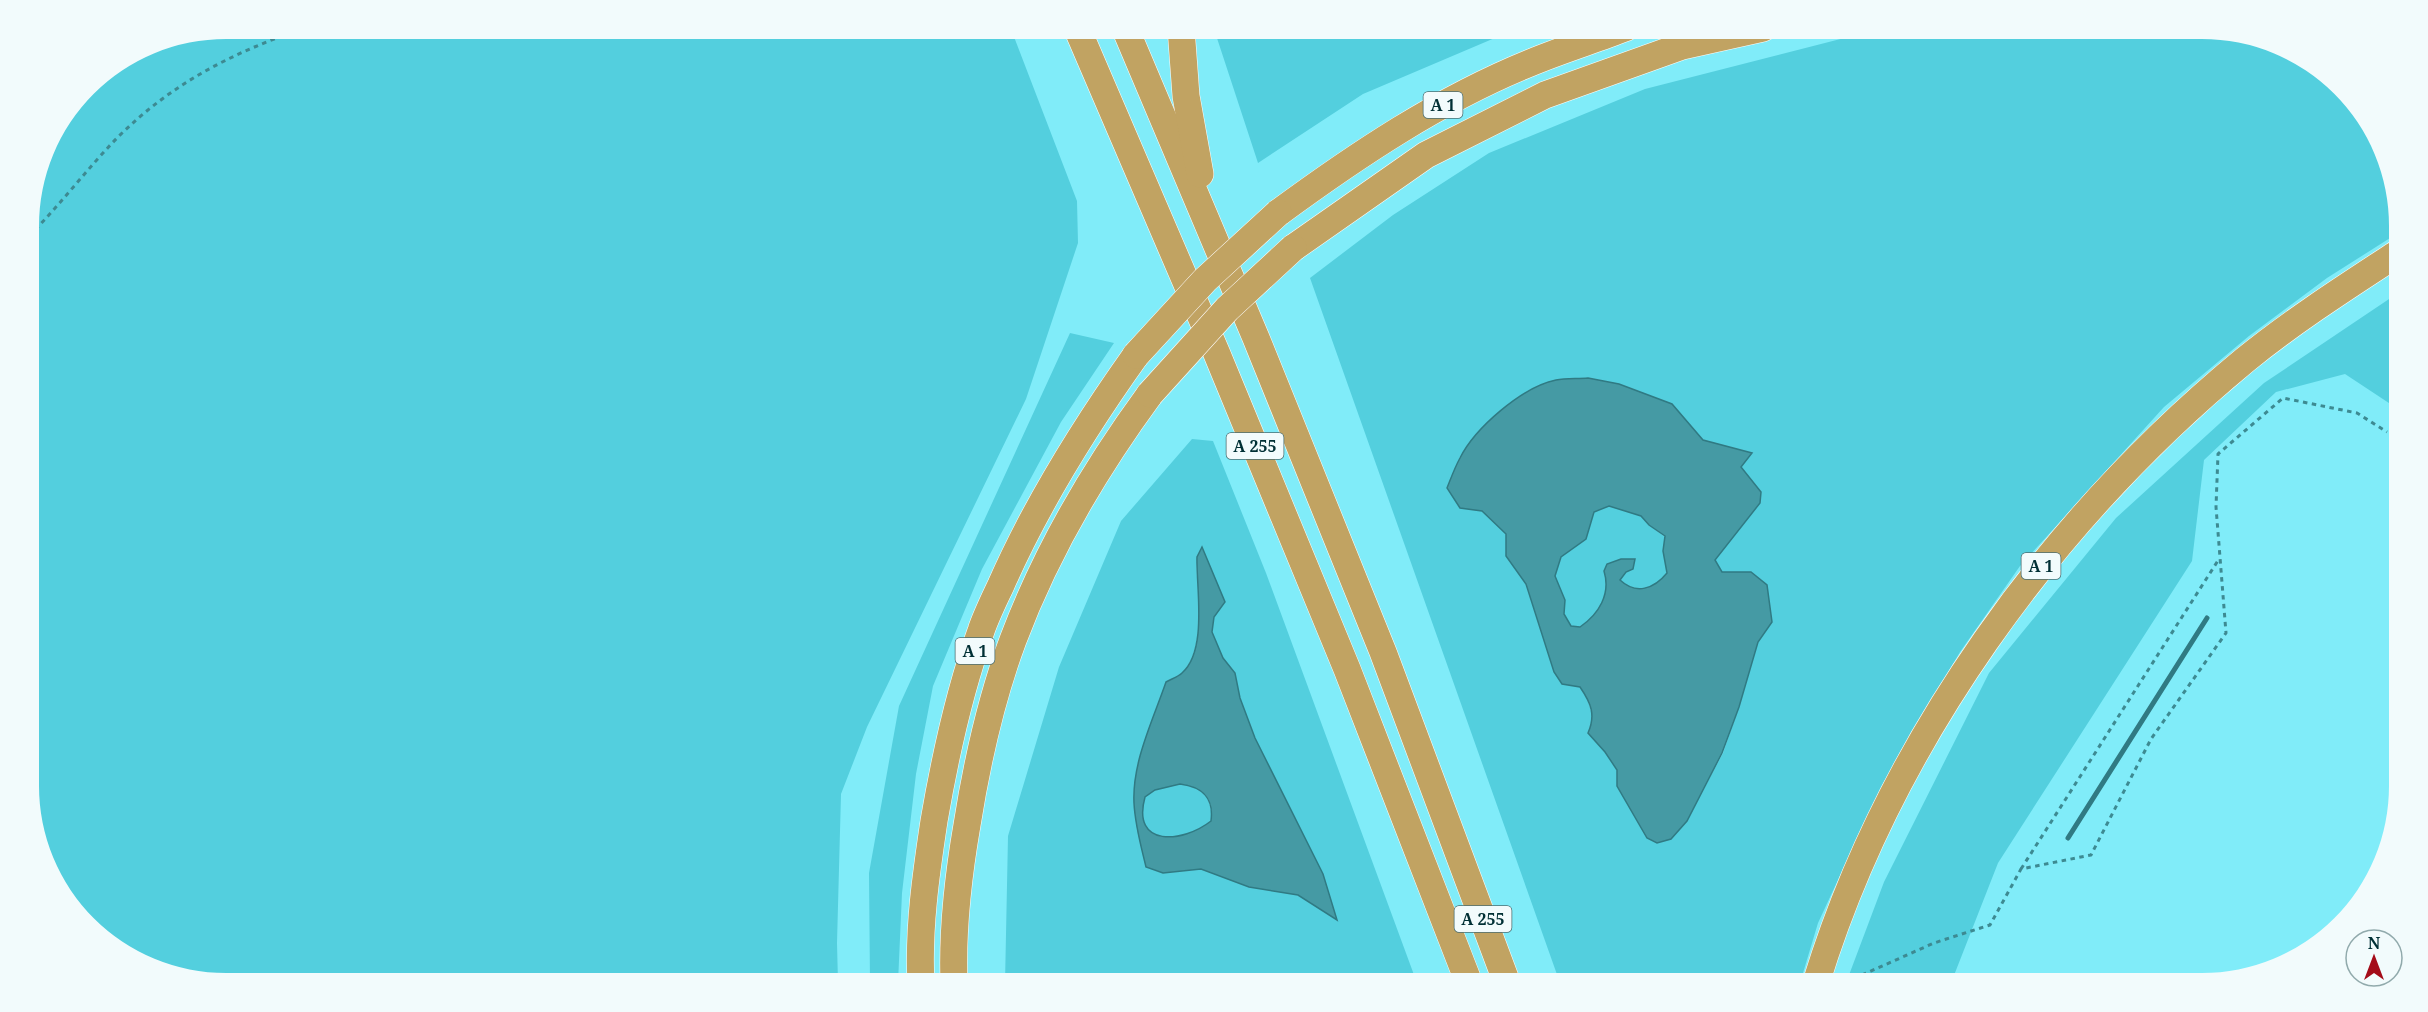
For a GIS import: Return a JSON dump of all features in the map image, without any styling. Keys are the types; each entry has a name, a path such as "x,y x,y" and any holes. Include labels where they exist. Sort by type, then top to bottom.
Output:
{"highway":[{"name":"A 255","path":"1082,39 1217,354 1347,669 1465,973"},
{"name":"A 255","path":"1130,39 1210,228 1383,651 1503,973"},
{"path":"1181,39 1186,96 1210,228"},
{"name":"A 1","path":"921,973 922,913 942,777 981,631 1017,548 1046,493 1096,411 1136,355 1205,280 1278,213 1342,165 1410,123 1469,91 1530,63 1595,39"},
{"path":"954,973 955,916 960,862 974,778 1014,640 1049,560 1079,502 1120,435 1150,394 1227,309 1293,248 1426,155 1545,95 1682,46 1714,39"},
{"name":"A 1","path":"1820,973 1858,870 1909,764 1972,660 2030,580 2094,502 2178,419 2246,359 2389,259"},
{"path":"1453,945 1458,973"}],"path":[{"path":"39,225 118,137 166,96 238,52 274,39"},
{"path":"2021,869 2091,855 2151,739 2226,633 2216,507 2218,454 2283,398 2357,413 2389,434"},
{"path":"1866,973 1934,943 1990,925 2021,869 2220,557"}],"shaded area":[{"path":"226,39 1015,39 1077,201 1078,243 1026,399 867,727 841,794 838,973 226,973 177,967 154,959 132,948 112,934 78,900 64,880 45,835 39,786 39,214 45,177 53,154 70,122 103,85 122,70 154,53 177,45"},
{"path":"1218,39 1492,39 1363,94 1258,163"},
{"path":"1840,39 2202,39 2227,41 2251,45 2274,53 2296,64 2316,78 2350,112 2364,132 2383,177 2389,239 2327,278 2249,336 2164,407 2020,566 1960,652 1882,785 1818,923 1803,973 1556,973 1310,278 1393,215 1489,153 1645,89","holes":["1672,404 1703,440 1751,453 1741,467 1761,492 1760,503 1715,560 1722,572 1751,572 1772,622 1758,642 1723,753 1687,821 1657,843 1647,838 1617,786 1617,770 1606,752 1588,733 1594,721 1587,698 1580,687 1554,672 1526,584 1506,556 1506,534 1482,511"]},
{"path":"2389,299 2389,403 2345,374 2276,392 2204,460 2192,561 1998,863 1955,973 1850,973 1884,882 1989,673 2116,518 2264,383"},
{"path":"1070,333 1114,343 1061,422 982,569 933,686 916,774 902,893 898,973 870,973 869,873 899,706"},
{"path":"1588,378 1619,384 1672,404 1703,440 1752,453 1741,467 1761,492 1760,503 1715,560 1722,572 1751,572 1767,585 1772,622 1758,642 1739,707 1722,753 1687,821 1671,839 1657,843 1647,838 1617,786 1617,770 1588,733 1592,715 1584,693 1580,687 1562,684 1554,672 1526,584 1506,556 1506,534 1482,511 1460,508 1447,488 1467,446 1501,410 1543,384 1560,379","holes":["1609,506 1641,516 1665,536 1663,551 1667,573 1651,586 1638,589 1620,580 1626,572 1633,569 1635,559 1621,559 1607,564 1604,571 1606,588 1598,610 1580,627 1571,626 1564,614 1565,600 1555,576 1561,557 1586,539 1594,512"]},
{"path":"1192,439 1213,441 1266,573 1413,973 1005,973 1008,836 1059,667 1121,521","holes":["1201,548 1214,617 1212,632 1223,658 1235,673 1240,698 1255,738 1323,874 1336,919 1298,895 1249,887 1201,869 1163,873 1146,867 1136,821 1166,682 1187,667 1198,636 1200,602 1197,565"]},
{"path":"1609,506 1641,516 1665,537 1663,551 1667,573 1657,583 1639,589 1626,585 1620,580 1626,572 1604,571 1606,588 1598,610 1580,627 1570,626 1564,614 1565,600 1555,576 1561,557 1586,539 1594,512"},
{"path":"1202,547 1225,602 1214,617 1212,632 1223,658 1235,673 1240,698 1255,738 1323,874 1337,920 1298,895 1249,887 1201,869 1163,873 1146,867 1138,835 1134,803 1136,772 1144,741 1166,682 1182,673 1190,663 1195,649 1199,618 1197,557","holes":["1180,784 1201,791 1209,800 1211,821 1187,834 1174,837 1152,833 1145,825 1143,814 1145,797 1155,790"]},
{"path":"1180,784 1195,788 1205,795 1210,806 1211,821 1187,834 1174,837 1152,833 1145,825 1143,814 1145,797 1155,790"}],"waterway":[{"path":"2068,838 2207,618"}]}
